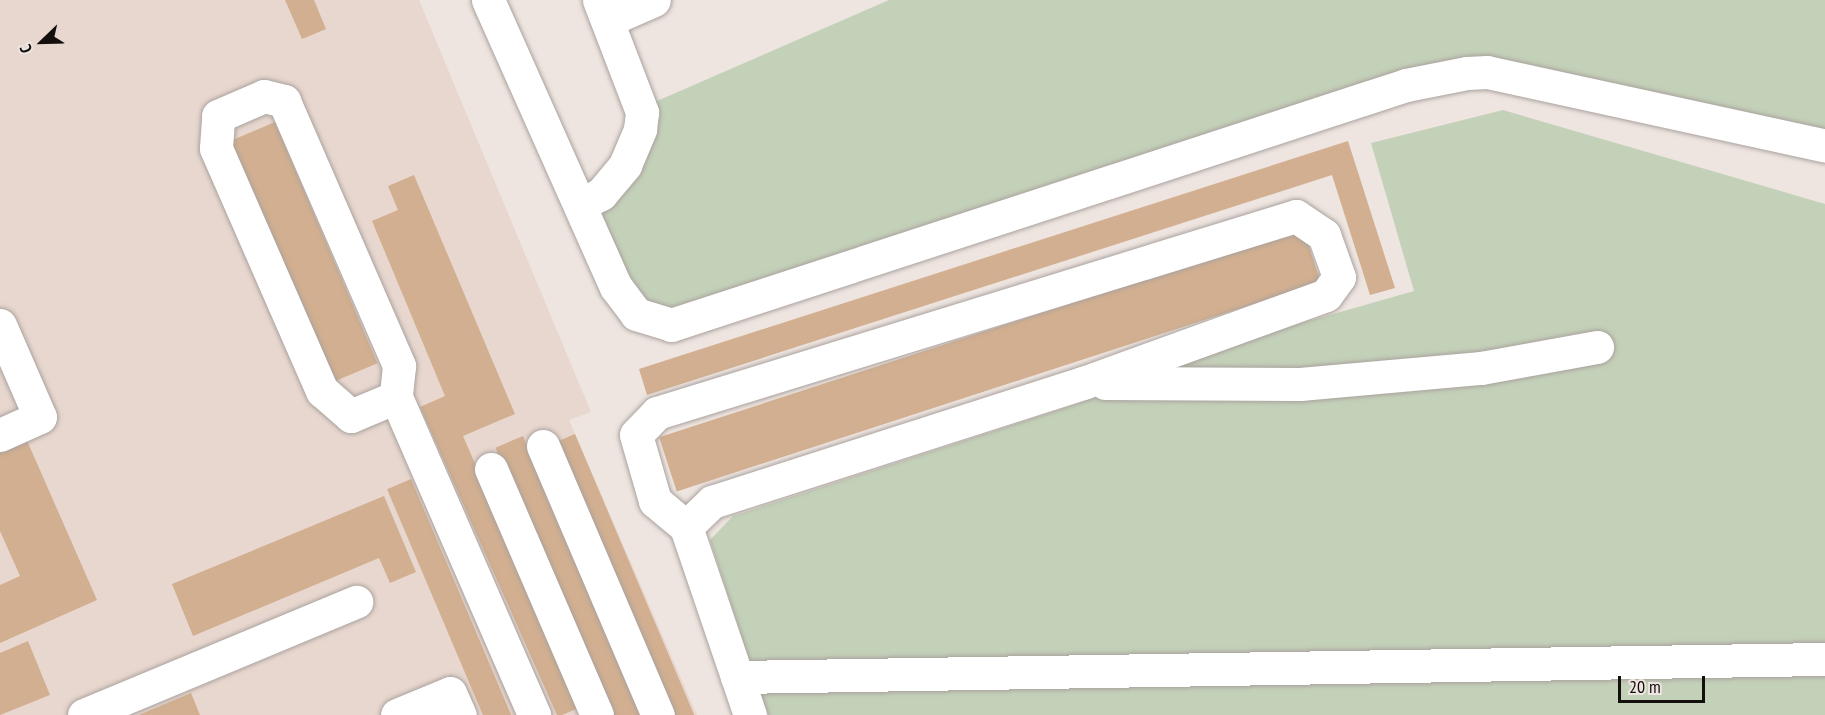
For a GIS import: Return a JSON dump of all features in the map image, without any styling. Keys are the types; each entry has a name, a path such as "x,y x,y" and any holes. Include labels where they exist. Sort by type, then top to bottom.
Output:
{"lane":[{"path":"488,0 623,300 636,314 671,325 1406,85 1467,73 1487,72 1825,146"},
{"path":"580,205 601,194 616,177 640,129 638,96 603,10 654,0"},
{"path":"396,397 351,417 322,391 216,148 218,116 264,96 284,101 399,366 396,397 534,715"},
{"path":"686,527 712,502 1083,383 1326,295 1339,277 1324,235 1296,216 657,413 636,435 655,501 686,527 750,715"},
{"path":"0,325 40,417 0,435"},
{"path":"1083,383 1300,384 1481,368 1597,348"},
{"path":"543,446 658,715"},
{"path":"491,469 597,715"},
{"path":"84,715 356,602"},
{"path":"737,676 1825,659"},
{"path":"397,715 450,693 460,715"}],"shaded area":[{"path":"0,0 419,0 591,412 569,420 697,715 0,715"}],"green space":[{"path":"889,0 1825,0 1825,136 1515,67 685,314 646,309 592,217 650,104"},
{"path":"1503,110 1825,204 1825,715 767,715 710,540 733,516 1083,402 1161,363 1414,291 1371,143"}],"building":[{"path":"285,0 314,0 326,29 302,39"},
{"path":"275,122 377,363 333,382 231,141"},
{"path":"1348,141 1395,288 1370,295 1332,175 647,395 639,369"},
{"path":"414,175 515,414 463,436 581,707 562,715 557,715 420,407 445,396 372,221 398,210 388,186"},
{"path":"1303,228 1321,282 677,491 659,437"},
{"path":"575,434 694,715 670,715 555,443"},
{"path":"25,436 97,600 0,643 0,585 20,576 0,531 0,447"},
{"path":"523,436 641,715 609,715 495,448"},
{"path":"411,479 511,715 483,715 387,489"},
{"path":"384,496 416,572 390,583 379,558 193,636 172,584"},
{"path":"28,641 50,695 0,715 0,653"},
{"path":"191,693 200,715 139,715"}]}
